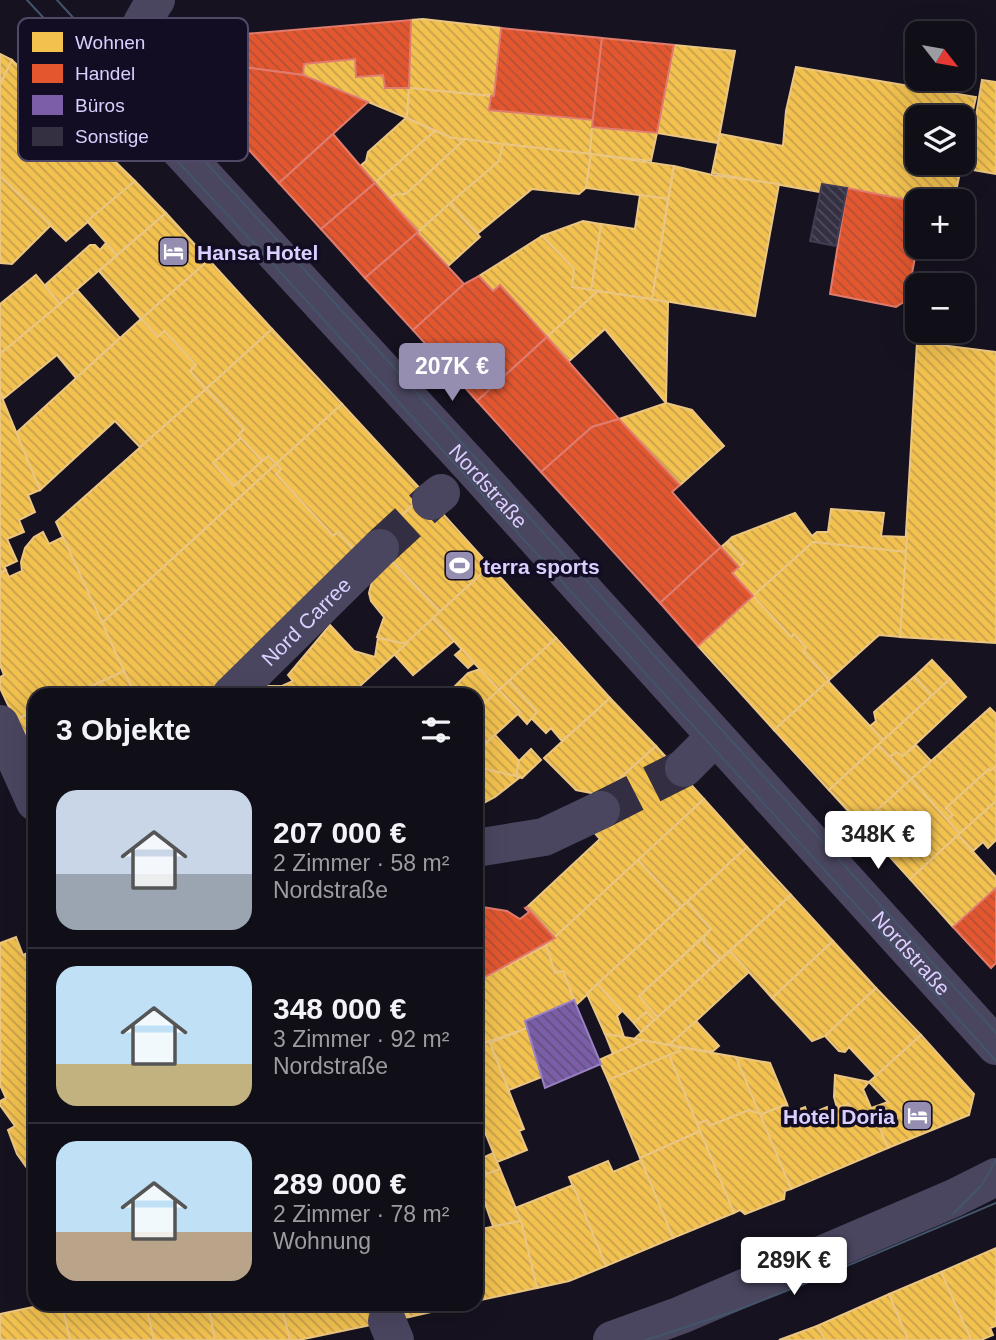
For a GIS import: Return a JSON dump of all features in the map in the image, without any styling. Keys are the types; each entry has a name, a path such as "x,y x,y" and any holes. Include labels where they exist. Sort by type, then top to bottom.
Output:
{"street":[{"name":"Nordstraße","path":"145,18 156,0"},
{"name":"Nordstraße","path":"190,161 471,466 996,1046"},
{"name":"Nord Carree","path":"238,688 380,548"},
{"path":"0,723 28,786"},
{"path":"684,768 715,737"},
{"path":"483,847 544,837 601,810"},
{"path":"612,1340 688,1327 996,1177"}],"building: Wohnen":[{"path":"411,20 501,28 494,96 409,88"},
{"path":"674,45 735,51 718,143 657,133"},
{"path":"0,54 12,60 0,85"},
{"path":"355,59 356,77 383,75 385,88 409,88 407,118 303,75 304,64"},
{"path":"12,60 18,66 18,161 115,161 135,181 66,241 0,176 0,85"},
{"path":"796,67 905,85 905,91 940,91 976,97 974,105 905,105 905,175 959,175 957,189 905,189 905,200 822,184 820,192 712,173 720,134 783,146 786,111"},
{"path":"982,80 996,82 996,174 975,170 975,122"},
{"path":"409,88 491,96 489,110 593,120 590,154 452,138 407,118"},
{"path":"406,118 435,131 375,183 360,166 366,161 368,152"},
{"path":"592,127 657,133 651,161 590,154"},
{"path":"435,131 452,138 465,139 406,194 396,194 389,199 375,183"},
{"path":"465,139 503,144 499,161 418,232 389,199 396,194 406,194"},
{"path":"503,144 591,154 586,188 579,194 532,189 477,234 450,203 499,161"},
{"path":"591,154 674,166 668,199 586,188"},
{"path":"674,166 712,175 779,184 755,316 652,299"},
{"path":"0,176 51,225 12,264 0,263"},
{"path":"135,181 166,213 117,255 87,221"},
{"path":"640,195 668,199 652,299 591,290 601,224 635,229"},
{"path":"450,203 480,237 448,266 417,233"},
{"path":"166,213 209,260 141,319 99,271"},
{"path":"583,221 601,224 591,290 572,287 574,269 542,236"},
{"path":"542,236 574,269 572,287 598,291 547,337 500,285 493,291 479,276"},
{"path":"106,243 117,255 60,304 45,285 90,245 95,245 100,250"},
{"path":"209,260 272,329 206,389 190,371 196,365 164,331 158,337 141,319"},
{"path":"36,275 60,304 0,354 0,304"},
{"path":"77,290 120,338 76,378 57,355 3,399 0,393 0,354"},
{"path":"598,291 668,302 666,403 605,329 569,361 547,337"},
{"path":"141,319 158,337 164,331 196,365 190,371 206,389 140,447 115,421 40,490 16,433"},
{"path":"272,329 342,404 276,464 268,456 262,461 238,435 244,429 206,389"},
{"path":"917,343 996,352 996,643 900,637"},
{"path":"206,389 244,429 238,435 241,438 213,463 234,486 268,456 276,464 102,623 56,522"},
{"path":"0,393 40,490 28,495 35,512 19,520 24,532 7,539 17,561 4,567 6,570 0,573"},
{"path":"666,403 692,410 724,446 680,485 619,419"},
{"path":"342,404 425,494 358,554 338,532 333,536 276,474 281,469 276,464"},
{"path":"241,438 262,461 234,486 213,463"},
{"path":"276,464 281,469 276,474 333,536 338,532 358,554 213,688 132,688 102,623"},
{"path":"425,494 490,566 440,612 374,541"},
{"path":"831,509 884,513 881,536 907,537 906,552 813,542 753,596 732,573 745,562 727,542 732,537 795,513 812,536 817,532 828,532"},
{"path":"43,532 49,544 63,537 124,671 87,688 28,688 28,714 15,720 0,688 0,677 4,675 0,665 0,573 6,570 9,577 22,571 21,562 25,548 34,537"},
{"path":"727,542 745,562 739,567 721,547"},
{"path":"813,542 906,552 900,637 879,635 829,680 803,651 806,648 794,634 791,637 753,596"},
{"path":"386,555 440,612 406,644 377,637 384,617 371,601 369,593 374,574"},
{"path":"490,566 556,638 499,690 433,618"},
{"path":"753,596 791,637 794,634 806,648 803,651 829,680 774,730 698,646"},
{"path":"433,618 454,641 413,675 394,654"},
{"path":"330,625 354,651 375,657 378,638 406,644 358,688 262,688 282,686 293,681 288,675"},
{"path":"556,638 610,698 562,741 551,728 546,733 532,719 537,712 509,681"},
{"path":"462,649 474,663 468,668 455,655"},
{"path":"932,660 950,679 932,696 914,677"},
{"path":"481,670 499,690 483,705 483,688 453,688 468,673"},
{"path":"124,671 132,688 87,688"},
{"path":"914,677 932,696 883,740 869,727 876,721 874,712"},
{"path":"950,679 966,697 903,756 896,752 890,757 878,745"},
{"path":"509,681 537,712 527,724 518,714 520,712 499,690"},
{"path":"828,681 883,740 829,790 774,730"},
{"path":"499,690 520,712 483,746 483,705"},
{"path":"610,698 656,746 601,795 576,790 544,758"},
{"path":"990,708 996,714 996,766 990,771 989,769 946,808 953,815 947,820 911,779"},
{"path":"28,714 28,749 15,720"},
{"path":"495,735 520,762 516,776 483,769 483,746"},
{"path":"878,745 911,779 861,825 829,790"},
{"path":"916,745 931,761 911,779 890,757 896,752 903,756"},
{"path":"656,746 704,799 555,938 527,907 600,839 591,829 601,795"},
{"path":"531,749 541,760 522,778 516,776 519,761"},
{"path":"996,766 996,801 960,834 947,820 953,815 946,808 989,769 990,771"},
{"path":"483,769 519,778 483,803"},
{"path":"911,779 960,834 910,879 861,825"},
{"path":"704,799 747,847 681,907 638,860"},
{"path":"996,801 996,840 988,848 983,842 973,851 958,835"},
{"path":"958,835 996,877 996,888 953,927 910,879"},
{"path":"747,847 791,895 720,959 704,942 704,937 711,929 687,902"},
{"path":"638,860 681,907 576,1005 563,971 555,973 546,945"},
{"path":"791,895 833,941 772,998 730,951"},
{"path":"687,902 711,929 639,996 658,1017 654,1020 646,1012 634,1023 597,984"},
{"path":"16,937 23,955 28,953 28,1170 17,1154 8,1130 15,1126 0,1105 0,1101 6,1098 0,1085 0,943"},
{"path":"704,937 704,942 720,959 658,1017 639,996"},
{"path":"833,941 876,988 825,1036 812,1041 772,998"},
{"path":"546,945 555,973 563,971 574,1000 525,1021 527,1028 483,1044 483,978"},
{"path":"730,951 749,972 696,1021 669,1045 634,1039"},
{"path":"597,984 622,1011 617,1016 624,1037 605,1034 587,994"},
{"path":"876,988 921,1035 876,1076 849,1047 845,1052 839,1051 825,1036"},
{"path":"646,1012 654,1020 641,1032 634,1023"},
{"path":"696,1021 719,1046 712,1052 669,1045"},
{"path":"527,1028 542,1077 509,1090 490,1043"},
{"path":"605,1034 643,1040 643,1041 613,1054"},
{"path":"921,1035 974,1094 969,1115 888,1148 871,1108 888,1102 869,1082"},
{"path":"643,1040 678,1047 680,1051 608,1080 599,1060"},
{"path":"489,1041 524,1129 519,1131 527,1150 497,1162 483,1127 483,1043"},
{"path":"678,1047 736,1057 760,1114 749,1110 709,1126 707,1120 697,1124 669,1055 680,1051"},
{"path":"669,1055 700,1131 640,1158 608,1080"},
{"path":"736,1057 770,1063 787,1104 760,1115"},
{"path":"835,1075 869,1082 863,1089 875,1117 857,1125 848,1104 837,1108 834,1097"},
{"path":"787,1104 790,1113 805,1107 808,1115 827,1107 829,1111 848,1104 857,1125 875,1117 888,1148 791,1189 760,1115"},
{"path":"749,1110 760,1114 791,1189 785,1191 784,1199 745,1214 740,1210 734,1213 697,1124 707,1120 709,1126"},
{"path":"700,1131 734,1213 673,1238 640,1158"},
{"path":"493,1153 500,1169 483,1175 483,1158"},
{"path":"641,1160 673,1238 606,1266 569,1177 608,1161 613,1172"},
{"path":"500,1169 521,1221 493,1226 483,1198 483,1175"},
{"path":"573,1185 606,1266 569,1281 537,1288 521,1221 515,1208"},
{"path":"521,1221 537,1288 483,1300 483,1229"},
{"path":"996,1248 996,1326 990,1328 993,1335 981,1340 971,1340 941,1272"},
{"path":"941,1272 971,1340 908,1340 889,1294"},
{"path":"889,1294 908,1340 825,1340 817,1326"},
{"path":"28,1308 28,1311 64,1311 70,1340 0,1340 0,1314"},
{"path":"64,1311 148,1311 154,1340 70,1340"},
{"path":"148,1311 209,1311 215,1340 154,1340"},
{"path":"209,1311 283,1311 290,1340 215,1340"},
{"path":"283,1311 407,1311 409,1317 299,1340 290,1340"},
{"path":"407,1311 435,1311 409,1317"},
{"path":"817,1326 825,1340 779,1340"}],"building: Handel":[{"path":"411,20 409,88 385,88 383,75 356,77 355,59 304,64 303,75 248,68 248,34"},
{"path":"501,28 602,38 593,120 489,110 491,96 494,96"},
{"path":"602,38 674,45 657,133 592,127"},
{"path":"248,68 303,75 368,102 279,183 248,149"},
{"path":"333,134 375,183 321,229 279,183"},
{"path":"375,183 418,232 365,278 321,229"},
{"path":"847,188 905,200 905,259 915,259 912,273 905,273 905,301 896,307 830,294"},
{"path":"417,233 464,284 413,330 365,278"},
{"path":"479,276 493,291 500,285 547,337 477,401 413,330 464,284"},
{"path":"547,337 619,419 592,427 541,472 477,401"},
{"path":"619,419 680,485 672,492 721,547 660,603 541,472 592,427"},
{"path":"721,547 739,567 732,573 753,596 698,646 660,603"},
{"path":"996,888 996,963 991,968 953,927"},
{"path":"483,907 507,911 520,919 529,912 525,908 527,907 555,938 483,978"}],"building: Büros":[{"path":"574,1000 601,1064 545,1088 525,1021"}],"building: Sonstige":[{"path":"822,184 847,188 836,246 810,241"}],"tunnel":[{"path":"380,548 431,501"},
{"path":"601,810 684,768"}],"tram line":[{"path":"27,0 44,18"},
{"path":"57,0 74,18"},
{"path":"177,161 996,1061"},
{"path":"205,161 996,1033"},
{"path":"953,1214 982,1185 996,1160"},
{"path":"646,1340 735,1311 804,1284 996,1203"}],"place":[{"name":"Hansa Hotel","path":"174,252"},
{"name":"terra sports","path":"460,566"},
{"name":"Hotel Doria","path":"918,1116"}]}
